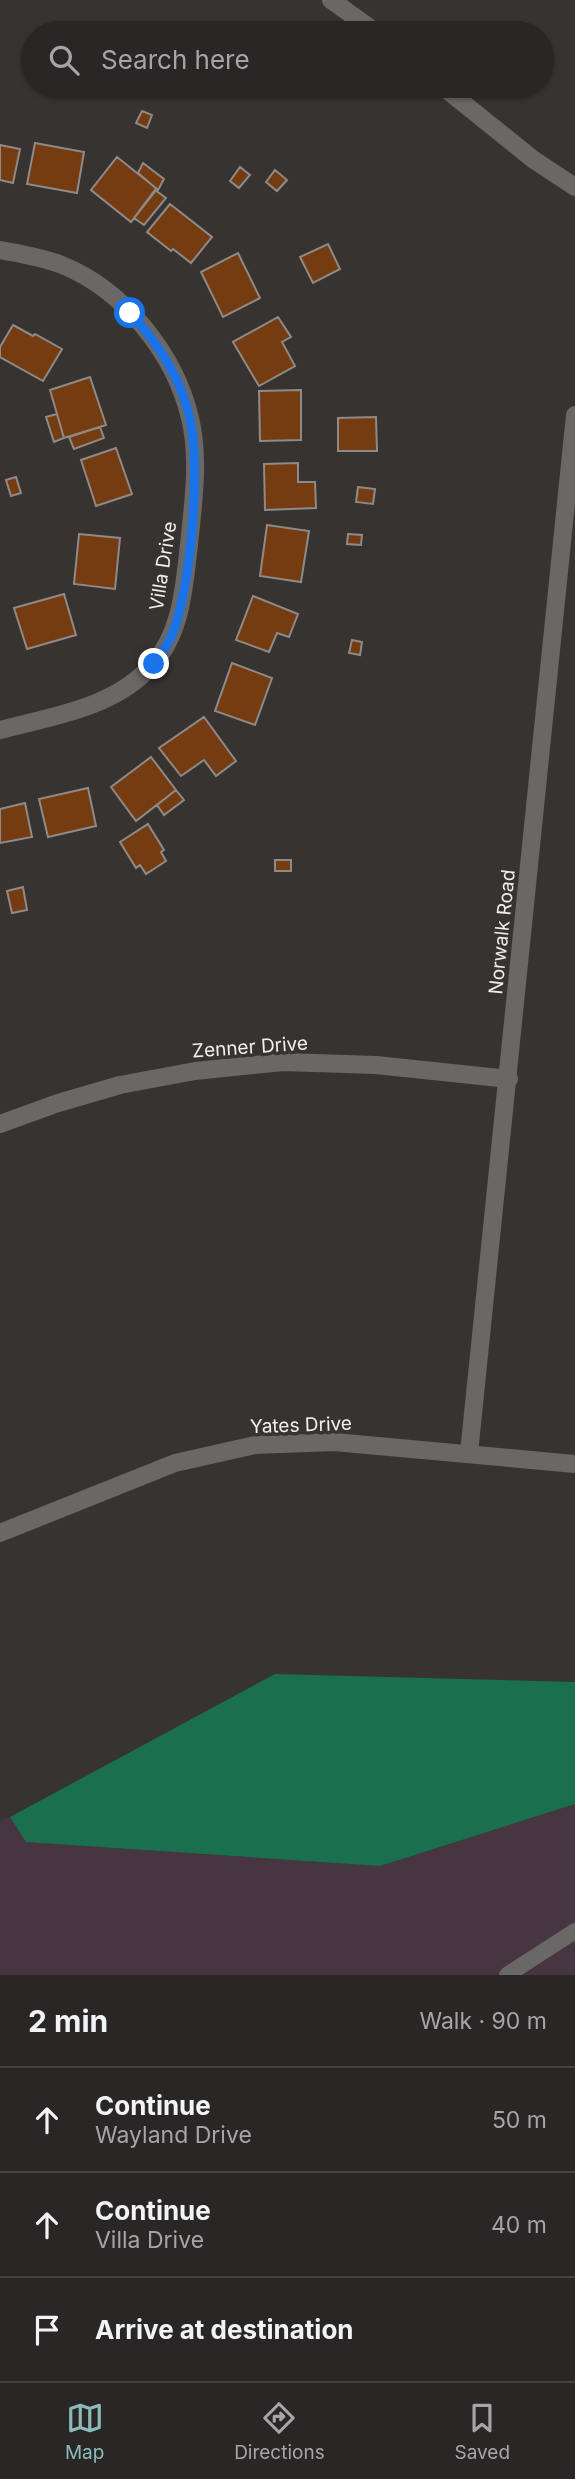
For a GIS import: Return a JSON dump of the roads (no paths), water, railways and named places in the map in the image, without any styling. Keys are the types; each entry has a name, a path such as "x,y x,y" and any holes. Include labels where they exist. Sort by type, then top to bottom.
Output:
{"street":[{"path":"331,0 360,21"},
{"path":"457,98 534,160 575,187"},
{"name":"Villa Drive","path":"0,250 50,261 79,274 106,291 150,335 167,361 190,419 195,461 184,589 169,642 154,664 133,684 110,697 84,708 0,730"},
{"name":"Norwalk Road","path":"469,1453 575,415"},
{"name":"Zenner Drive","path":"0,1124 120,1085 195,1071 283,1062 376,1065 509,1079"},
{"name":"Yates Drive","path":"0,1533 175,1463 255,1445 334,1441 575,1464"}],"lane":[{"path":"507,1975 575,1931"}]}
